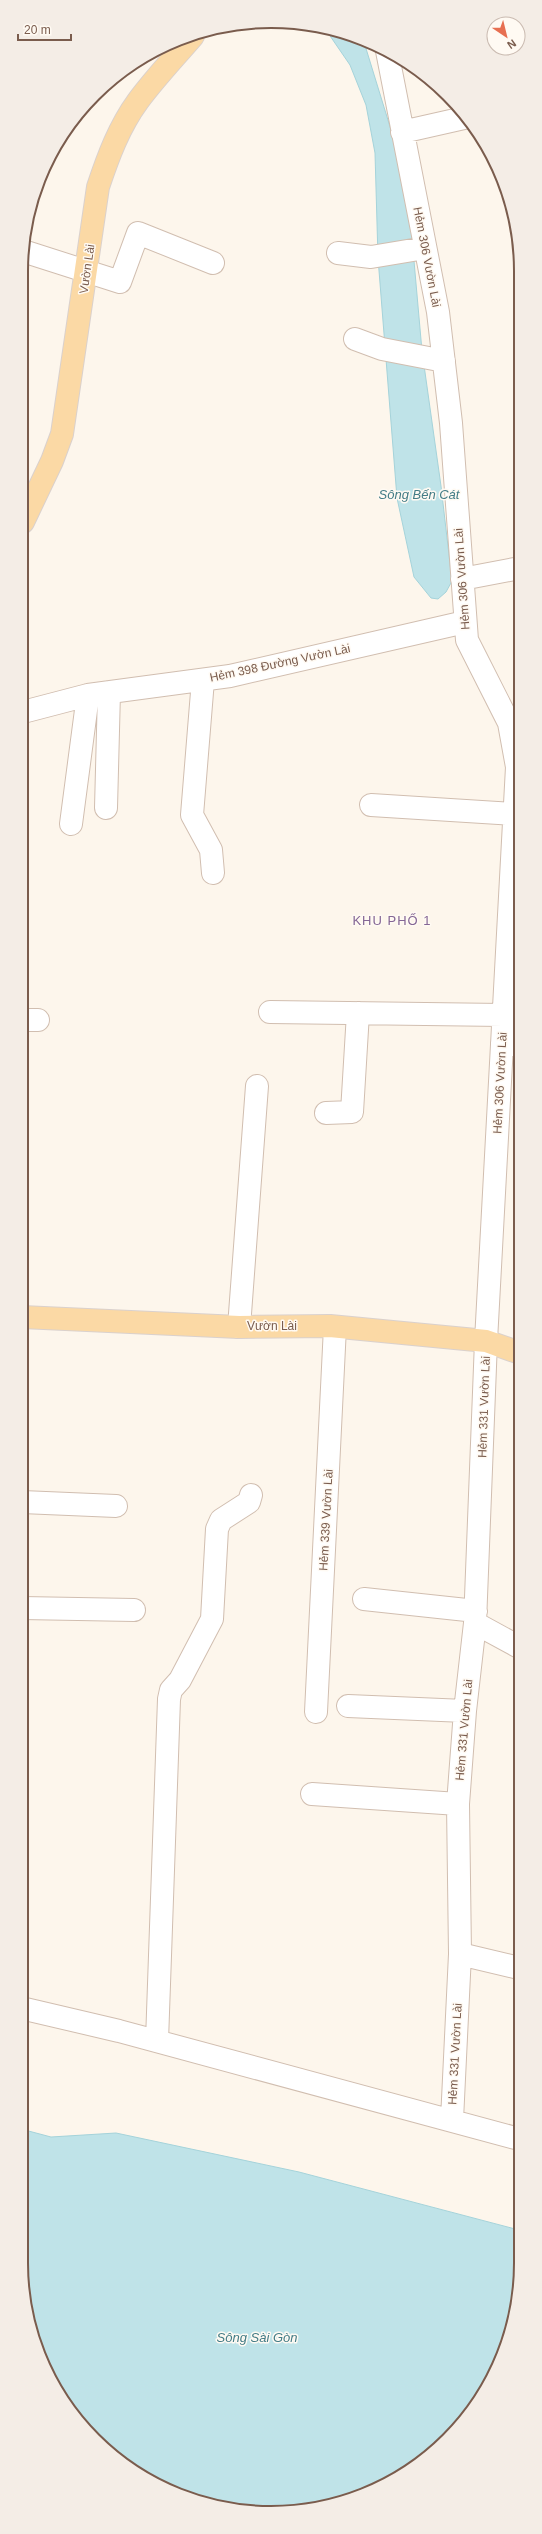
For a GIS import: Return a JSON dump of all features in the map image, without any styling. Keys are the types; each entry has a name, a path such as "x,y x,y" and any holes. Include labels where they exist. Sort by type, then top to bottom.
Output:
{"main road":[{"name":"Vườn Lài","path":"28,511 52,461 62,434 87,271 98,187 108,157 124,123 138,101 187,43"},
{"name":"Vườn Lài","path":"28,1317 239,1326 335,1327 486,1341 514,1351"}],"street":[{"name":"Hẻm 306 Vườn Lài","path":"388,59 402,132 420,249 438,312 435,360 451,423 467,640 509,723 514,747"},
{"path":"402,132 460,119"},
{"path":"29,253 120,282 138,233 213,263"},
{"path":"338,253 371,257 420,249"},
{"path":"355,339 382,349 435,360"},
{"path":"462,579 514,569"},
{"name":"Hẻm 398 Đường Vườn Lài","path":"28,711 88,695 230,676 465,622"},
{"path":"203,680 192,815 211,850 213,873"},
{"path":"106,808 109,692"},
{"path":"71,824 88,695"},
{"path":"371,805 514,814"},
{"name":"Hẻm 306 Vườn Lài","path":"486,1341 511,1045 503,1015 514,934 514,814"},
{"path":"270,1012 503,1015"},
{"path":"326,1113 352,1112 358,1013"},
{"path":"239,1326 257,1086"},
{"name":"Hẻm 339 Vườn Lài","path":"316,1712 335,1327"},
{"name":"Hẻm 331 Vườn Lài","path":"452,2120 460,1954 458,1804 465,1711 476,1617 486,1341"},
{"path":"157,2041 169,1699 171,1690 180,1680 212,1619 217,1529 221,1520 249,1502 251,1495"},
{"path":"28,1502 116,1506"},
{"path":"364,1599 476,1617 514,1644"},
{"path":"28,1608 134,1610"},
{"path":"348,1706 465,1711"},
{"path":"312,1794 458,1804"},
{"path":"460,1954 514,1967"},
{"path":"28,2010 157,2041 514,2138"}],"water":[{"name":"Sông Bến Cát","path":"330,35 365,47 407,182 422,351 441,486 452,581 446,592 438,599 431,598 414,577 397,498 378,258 375,153 366,105 350,65"},
{"name":"Sông Sài Gòn","path":"28,2131 51,2137 116,2133 299,2172 514,2229 512,2295 506,2326 496,2356 473,2398 464,2411 443,2435 406,2465 364,2488 334,2498 303,2504 271,2506 239,2504 208,2498 178,2488 149,2473 123,2456 111,2446 78,2411 69,2398 46,2356 36,2326 30,2295 28,2263"}],"district":[{"name":"KHU PHỐ 1","path":"392,920"}]}
